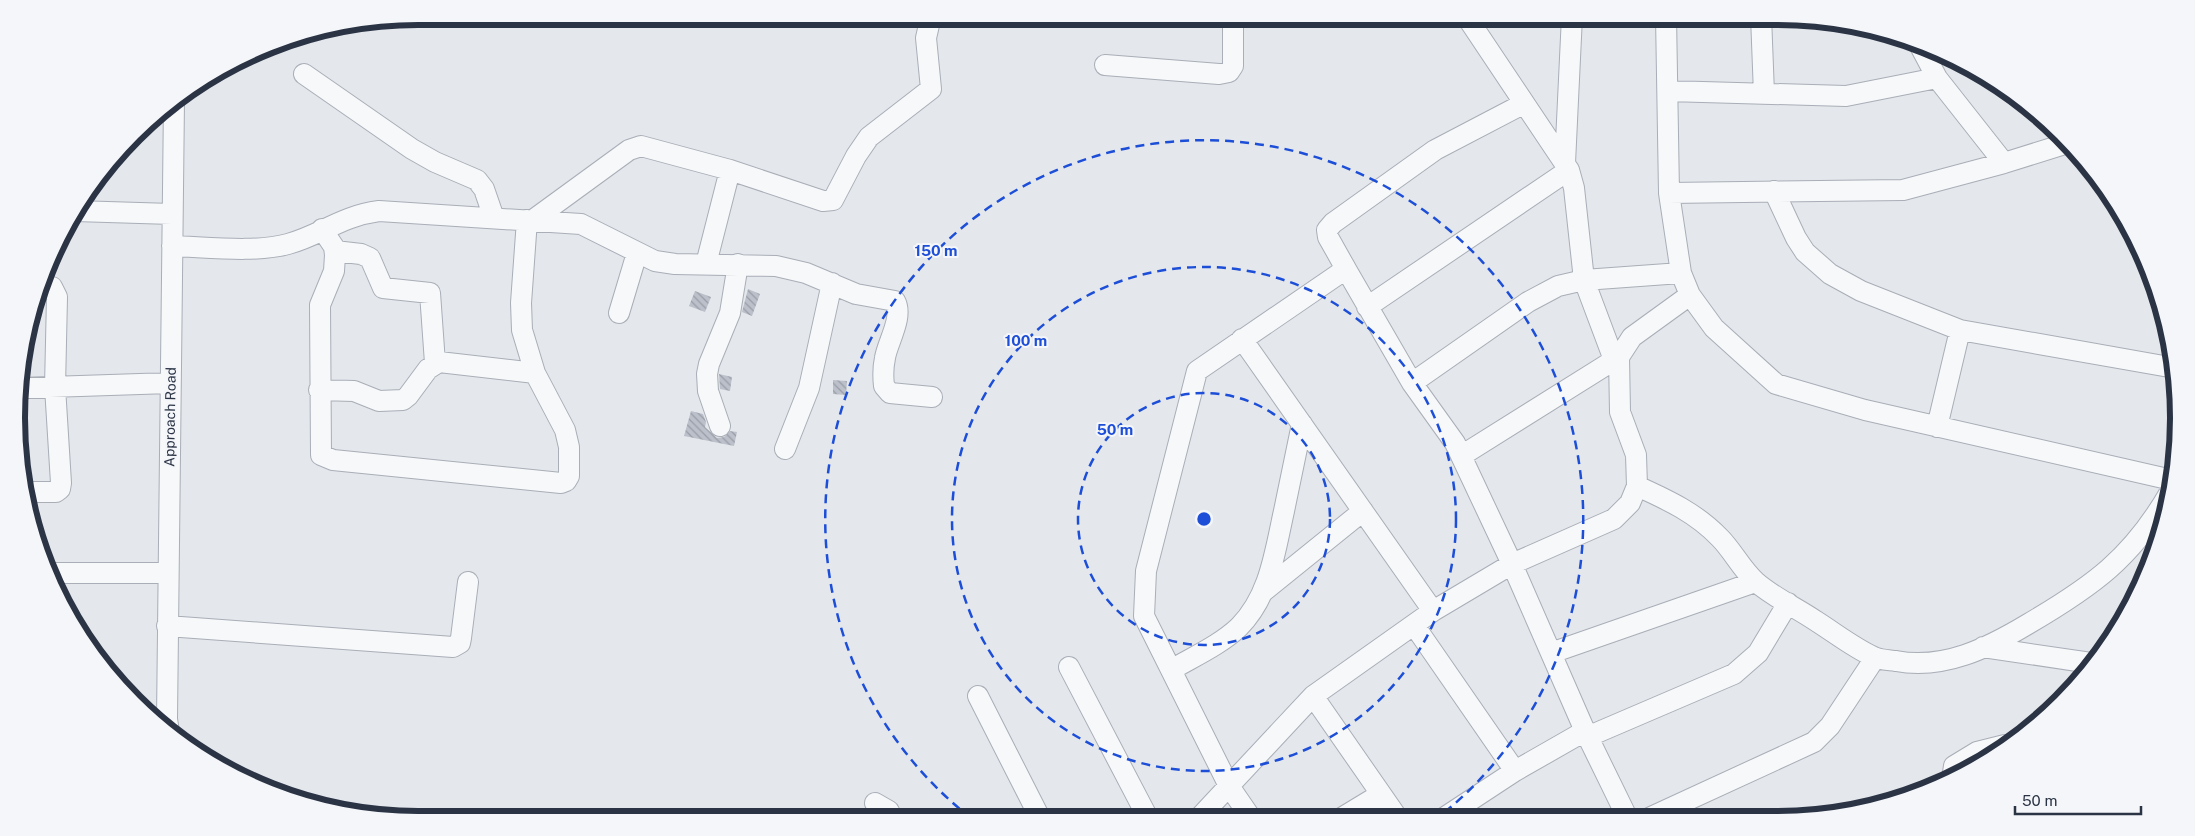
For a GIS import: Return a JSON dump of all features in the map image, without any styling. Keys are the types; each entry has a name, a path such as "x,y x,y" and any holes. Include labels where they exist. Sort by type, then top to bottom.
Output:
{"street":[{"path":"530,220 636,147 647,147 730,170 823,201 833,200 856,156 869,137 931,88 926,38 929,25"},
{"path":"1105,65 1219,74 1229,72 1233,66 1232,25"},
{"path":"1206,811 1313,696 1433,611 1512,564 1614,519 1630,503 1637,486 1636,455 1620,412 1617,359 1584,280 1574,188 1567,166 1523,104 1472,25"},
{"path":"1567,166 1572,25"},
{"path":"1666,25 1669,193 1681,273 1690,295 1714,328 1776,384 1865,410 2165,478"},
{"path":"1761,25 1764,94"},
{"path":"1923,54 1937,78 2004,163"},
{"path":"304,74 412,149 444,166 477,180 484,189 494,218"},
{"path":"1668,91 1846,96 1937,78"},
{"path":"1523,104 1435,150 1333,223 1327,230 1328,237 1412,383 1455,443 1512,564 1586,734 1624,811"},
{"name":"Approach Road","path":"167,720 174,110"},
{"path":"1669,193 1903,190 2004,163 2060,146"},
{"path":"1367,307 1567,166"},
{"path":"706,264 730,170"},
{"path":"1774,191 1796,238 1811,258 1830,274 1892,304 1960,330 2167,367"},
{"path":"84,211 172,214"},
{"path":"172,246 272,247 290,243 361,213 378,211 581,224 637,253 664,263 783,267 806,272 856,294 896,302 894,335 884,359 884,386 890,393 932,397"},
{"path":"322,228 335,251 334,271 320,301 319,452 326,459 564,483 569,476 568,439 535,373 526,345 521,317 530,220"},
{"path":"335,251 361,254 370,258 383,288 430,292 435,363"},
{"path":"619,313 637,253"},
{"path":"720,426 708,391 707,374 709,364 730,313 738,264"},
{"path":"1246,811 1230,786 1144,616 1146,571 1197,371 1346,269"},
{"path":"1412,383 1534,299 1558,286 1584,280 1681,273"},
{"path":"785,449 809,388 832,283"},
{"path":"32,492 58,491 61,486 54,387 57,297 52,287 48,286"},
{"path":"1461,456 1617,359 1632,337 1690,295"},
{"path":"1937,427 1960,330"},
{"path":"1242,339 1433,611"},
{"path":"319,390 354,391 375,401 403,400 428,369 435,363 445,362 535,373"},
{"path":"26,388 170,383"},
{"path":"1171,670 1224,639 1252,611 1272,568 1302,424"},
{"path":"1637,486 1676,503 1706,524 1721,539 1755,582 1875,658 1906,663 1934,662 1969,654 2009,635 2066,602 2106,573 2137,542 2159,510"},
{"path":"1262,592 1363,511"},
{"path":"57,573 168,573"},
{"path":"167,626 453,647 460,643 468,582"},
{"path":"1551,653 1755,582"},
{"path":"1454,811 1514,771 1586,734 1734,674 1758,653 1788,603"},
{"path":"1414,625 1514,771"},
{"path":"1983,648 2084,663"},
{"path":"1664,811 1814,742 1830,726 1875,658"},
{"path":"1069,667 1144,811"},
{"path":"978,696 1036,811"},
{"path":"1313,696 1393,811"},
{"path":"1954,769 1954,766 1977,752 1988,749"},
{"path":"1354,811 1381,794"},
{"path":"875,803 888,811"}],"building":[{"path":"748,289 760,294 752,316 742,312"},
{"path":"695,291 711,297 705,312 689,306"},
{"path":"719,374 732,377 730,391 720,389"},
{"path":"833,380 847,381 846,395 833,394"},
{"path":"691,411 703,414 706,422 705,427 717,438 724,437 730,431 737,432 734,446 684,436"}]}
